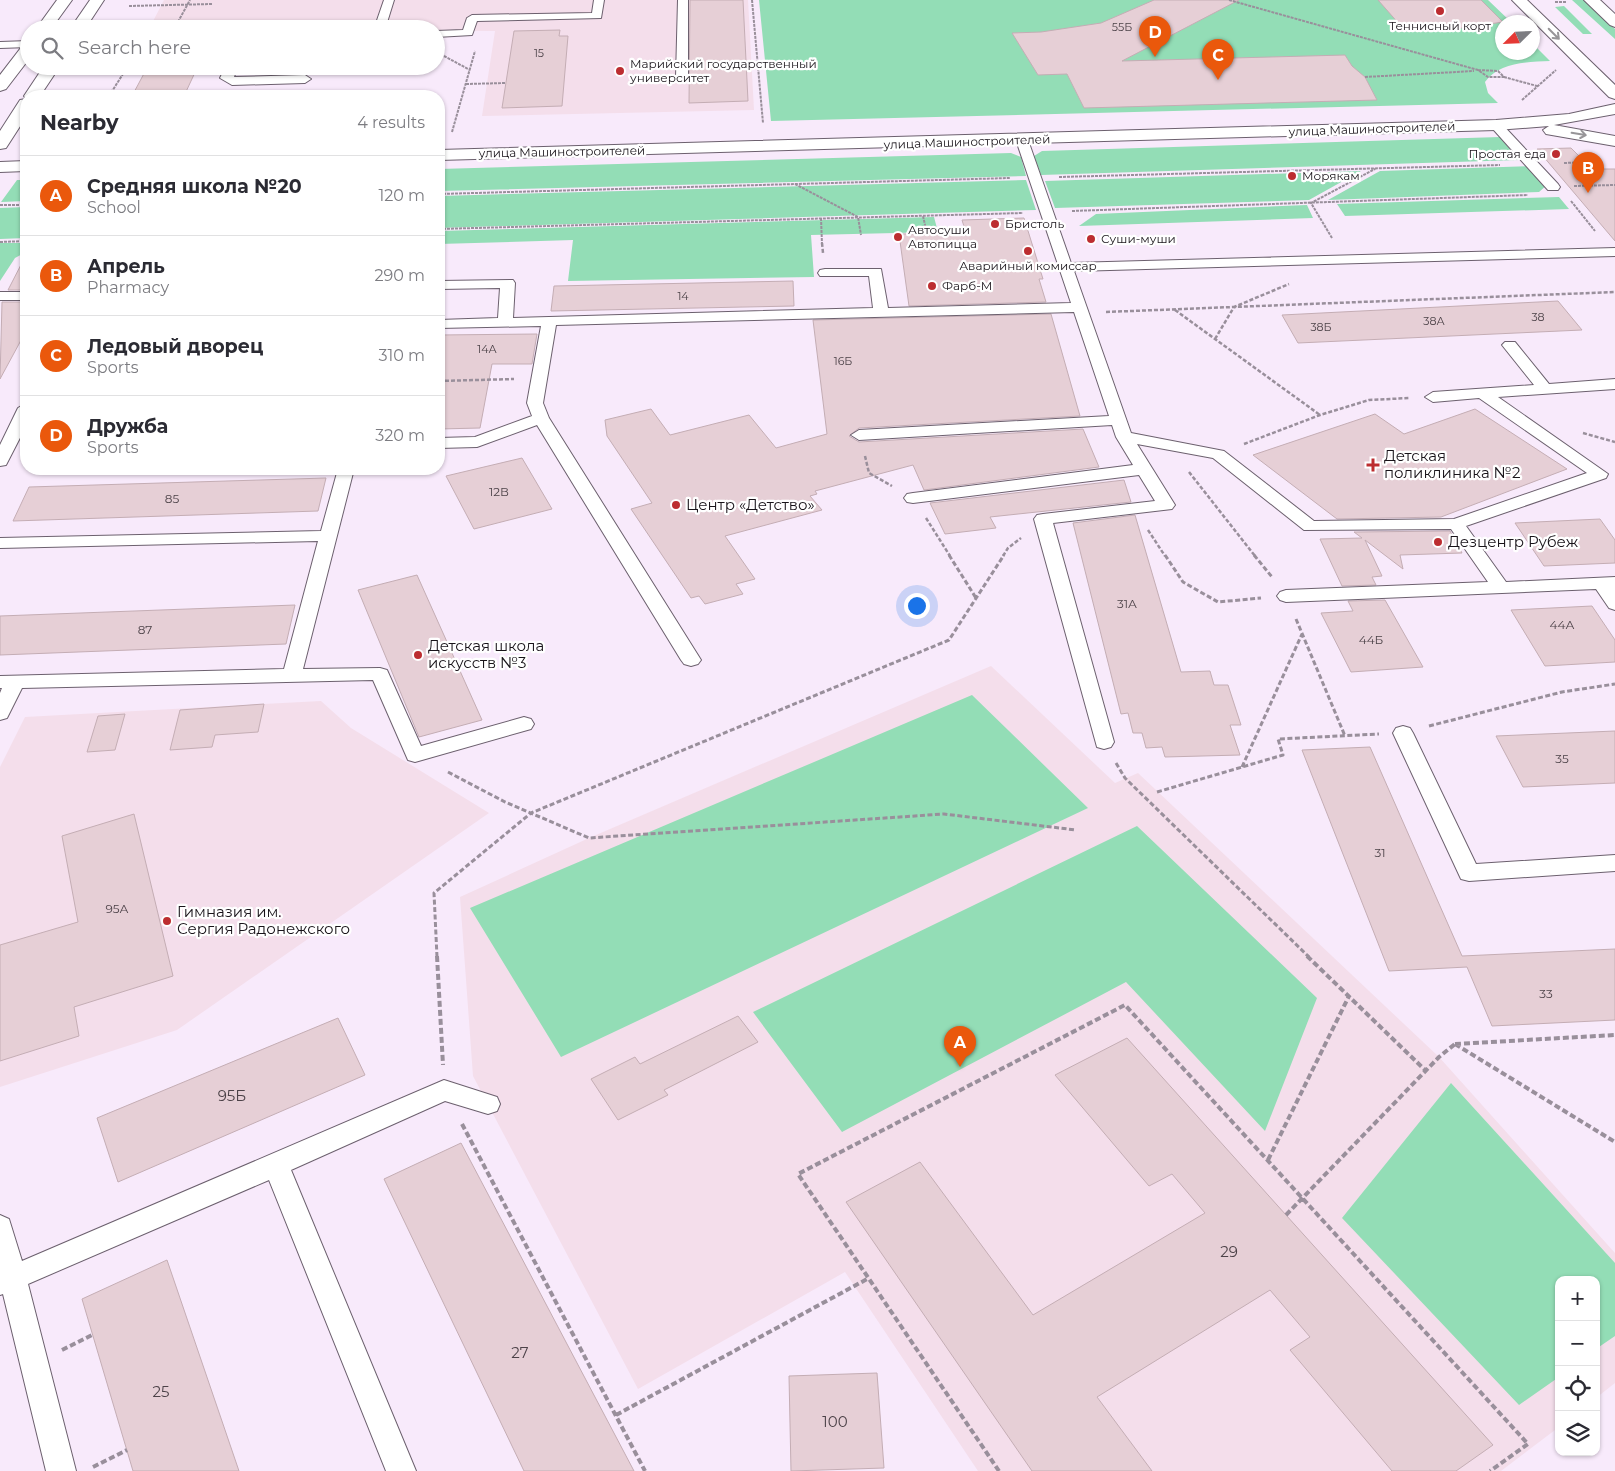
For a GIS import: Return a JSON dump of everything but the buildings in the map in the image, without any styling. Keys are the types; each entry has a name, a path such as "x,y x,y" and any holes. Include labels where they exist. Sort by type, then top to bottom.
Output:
{"main road":[{"path":"50,20 65,0"},
{"path":"83,20 97,0"},
{"path":"1519,0 1615,94"},
{"path":"1591,0 1609,12 1615,22"},
{"path":"0,86 20,58"},
{"path":"36,90 46,75"},
{"name":"улица Машиностроителей","path":"445,155 1022,140 1496,125 1576,118 1615,109"},
{"path":"0,144 20,113"},
{"name":"улица Машиностроителей","path":"1496,125 1558,131 1615,141"},
{"path":"0,166 20,166"}],"lane":[{"path":"382,20 389,0"},
{"path":"445,34 468,34 472,18 597,16 599,0"},
{"path":"682,77 683,0"},
{"path":"0,45 20,46"},
{"path":"228,75 226,78 232,81 305,79"},
{"path":"1496,125 1556,187"},
{"path":"1022,140 1124,437 1166,505 1043,519 1104,742"},
{"path":"1065,267 1614,252"},
{"path":"824,273 876,272 880,312"},
{"path":"445,285 508,283 505,322"},
{"path":"0,296 20,296"},
{"path":"445,324 880,312 1080,310"},
{"path":"550,321 535,403 541,418 691,660"},
{"path":"1510,344 1545,389"},
{"path":"1433,397 1615,384"},
{"path":"1124,437 1218,454 1310,526 1456,524 1600,474 1482,393"},
{"path":"445,443 477,442 541,418"},
{"path":"859,434 1118,420"},
{"path":"0,461 20,430"},
{"path":"913,498 1144,469"},
{"path":"292,675 344,475"},
{"path":"1456,524 1501,588"},
{"path":"0,542 328,536"},
{"path":"1286,596 1608,584 1615,604"},
{"path":"0,713 8,682 380,674 416,755 524,724"},
{"path":"1403,733 1469,873 1615,863"},
{"path":"6,1280 276,1165 444,1090 488,1104"},
{"path":"276,1165 401,1471"},
{"path":"0,1227 6,1280 61,1471"}],"path":[{"path":"179,20 190,0"},
{"path":"752,0 764,127"},
{"path":"1230,0 1478,70 1488,77 1504,77 1538,86"},
{"path":"129,6 212,4"},
{"path":"451,135 485,18"},
{"path":"445,56 470,70"},
{"path":"1520,102 1560,66"},
{"path":"1364,78 1478,70 1498,71 1504,77"},
{"path":"113,90 122,75"},
{"path":"466,84 506,83"},
{"path":"1311,203 1376,168"},
{"path":"795,184 858,218"},
{"path":"445,229 1311,203 1543,194 1556,187 1615,185"},
{"path":"1556,187 1614,252"},
{"path":"1311,203 1345,260"},
{"path":"0,205 20,205"},
{"path":"923,216 927,234"},
{"path":"821,218 824,273"},
{"path":"858,218 861,235"},
{"path":"0,242 20,241"},
{"path":"1215,339 1234,308 1294,282"},
{"path":"1080,310 1175,310 1615,292"},
{"path":"1175,310 1320,415"},
{"path":"445,381 539,378"},
{"path":"1218,454 1320,415 1369,400 1433,397"},
{"path":"1167,445 1286,596 1345,736"},
{"path":"1134,508 1183,582 1218,602 1286,596"},
{"path":"645,1471 444,1090 434,893 531,813 949,640 1008,548 1043,519"},
{"path":"1242,768 1302,633"},
{"path":"1157,792 1242,768 1283,754 1278,739 1403,733 1562,692 1615,684"},
{"path":"1104,742 1125,778 1425,1070"},
{"path":"416,755 531,813 588,838 944,814 1076,830"},
{"path":"1268,1160 1349,996"},
{"path":"999,1471 798,1174 1125,1005 1528,1444 1493,1470"},
{"path":"1286,1215 1425,1070 1455,1044 1615,1035"},
{"path":"1455,1044 1615,1142"},
{"path":"616,1415 868,1278"},
{"path":"86,1471 127,1450"}],"shaded area":[{"name":"Марийский государственный университет","path":"164,0 748,0 754,110 482,116 495,31 445,31 445,20 154,20"},
{"path":"991,666 1115,783 1138,773 1439,1057 1615,1253 1615,1383 1600,1395 1600,1276 1555,1276 1555,1430 1501,1471 978,1471 845,1272 638,1389 473,1076 460,897 589,838"},
{"name":"Гимназия им. Сергия Радонежского","path":"321,701 351,728 489,813 177,1030 0,1087 0,767 25,717"}],"green space":[{"path":"759,0 1488,0 1504,15 1495,15 1495,60 1540,60 1540,51 1550,61 1515,64 1498,70 1491,75 1485,82 1488,93 1498,103 771,121"},
{"path":"1572,0 1584,0 1615,29 1615,39"},
{"path":"1564,6 1592,34 1583,34 1555,7"},
{"path":"1500,137 1519,160 1041,175 1034,156 1042,151"},
{"path":"1011,153 1021,157 1026,176 445,191 445,169"},
{"path":"1530,166 1547,185 1539,192 1328,200 1380,171"},
{"path":"1361,171 1309,200 1055,208 1045,181"},
{"path":"17,180 20,180 20,201 1,202"},
{"path":"1026,180 1036,210 445,228 445,196"},
{"path":"1559,197 1569,209 1345,216 1337,204"},
{"path":"1307,205 1313,218 1079,226 1096,214"},
{"path":"20,207 20,238 0,239 0,208"},
{"path":"934,217 938,232 811,235 814,277 568,281 573,240 445,244 445,231"},
{"path":"0,243 20,243 20,255 15,258 0,281"},
{"path":"972,695 1088,808 561,1057 470,908"},
{"path":"1137,826 1317,998 1265,1131 1126,982 842,1132 753,1012"},
{"path":"1451,1083 1615,1263 1615,1336 1600,1346 1600,1276 1555,1276 1555,1380 1519,1405 1342,1218"}],"place":[{"name":"Теннисный корт","path":"1440,11"},
{"name":"Дружба","path":"1155,57"},
{"name":"Марийский государственный университет","path":"620,71"},
{"name":"Ледовый дворец","path":"1218,80"},
{"name":"Простая еда","path":"1556,154"},
{"name":"Морякам","path":"1292,176"},
{"name":"Апрель","path":"1588,193"},
{"name":"Бристоль","path":"995,224"},
{"name":"Автосуши Автопицца","path":"898,237"},
{"name":"Суши-муши","path":"1091,239"},
{"name":"Аварийный комиссар","path":"1028,251"},
{"name":"Фарб-М","path":"932,286"},
{"name":"Детская поликлиника №2","path":"1373,465"},
{"name":"Центр «Детство»","path":"676,505"},
{"name":"Дезцентр Рубеж","path":"1438,542"},
{"name":"Детская школа искусств №3","path":"418,655"},
{"name":"Гимназия им. Сергия Радонежского","path":"167,921"},
{"name":"Средняя школа №20","path":"960,1067"}]}
